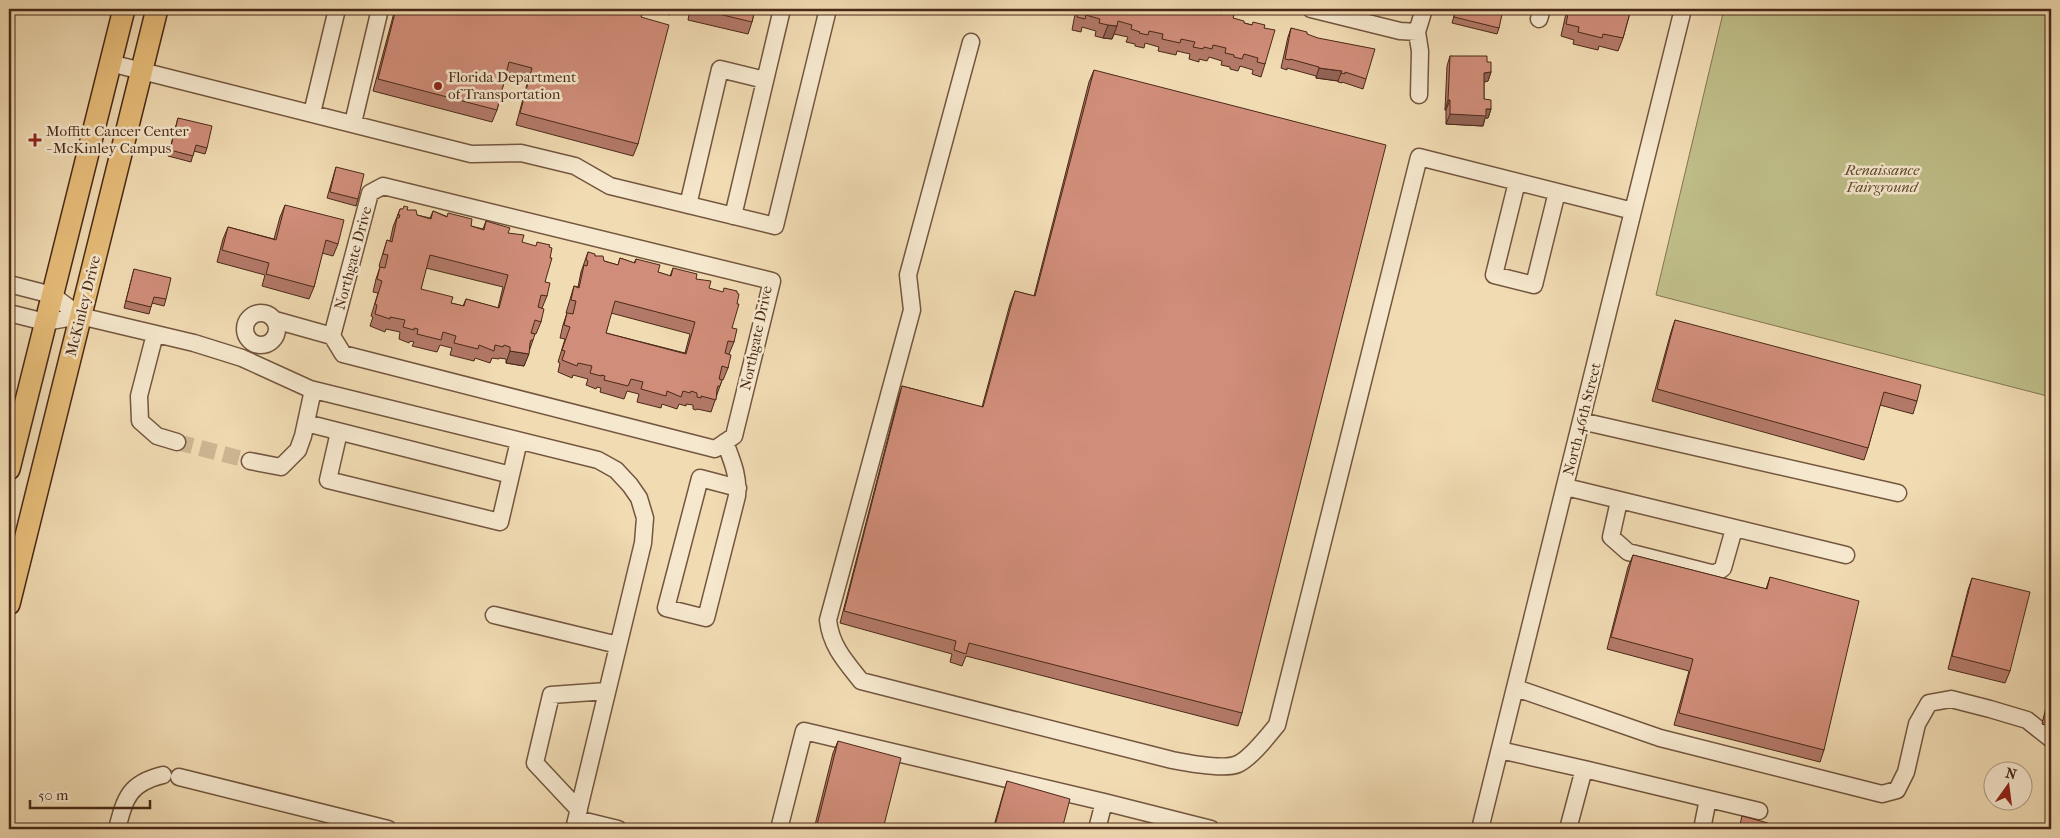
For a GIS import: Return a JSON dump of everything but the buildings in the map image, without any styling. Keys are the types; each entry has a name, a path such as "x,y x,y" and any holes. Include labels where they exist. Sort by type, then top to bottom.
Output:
{"main road":[{"path":"9,469 124,9"},
{"name":"McKinley Drive","path":"9,604 157,9"}],"street":[{"path":"312,113 337,9"},
{"path":"353,123 380,9"},
{"path":"733,216 782,9"},
{"path":"110,63 471,154 521,153 539,157 575,166 610,186 775,226 828,9"},
{"path":"1311,9 1400,31 1418,32"},
{"path":"1419,95 1420,51 1418,32 1424,9"},
{"name":"North 46th Street","path":"1480,829 1683,9"},
{"path":"971,42 908,275 912,310 828,620 830,636 839,652 861,680 870,683 1172,760 1204,766 1238,764 1259,746 1276,725 1419,157 1633,211"},
{"path":"688,205 720,70 765,80"},
{"path":"1517,182 1494,275 1534,285 1557,192"},
{"name":"Northgate Drive","path":"332,336 370,193 383,186 772,281 734,436 725,442"},
{"path":"9,284 52,295 80,316"},
{"path":"275,320 277,331 272,341 256,345 245,334 244,328 248,319 252,315 262,312 275,320 332,336 343,354 715,449 725,442 736,472 738,488 706,618 666,608 700,478 738,488"},
{"path":"9,313 45,322 80,316 194,343 242,358 313,390 598,460 616,470 639,498 645,518 643,543 577,819"},
{"path":"155,334 139,396 140,421 157,436 177,442"},
{"path":"242,358 249,340"},
{"path":"250,461 281,467 298,450 313,390"},
{"path":"1581,421 1898,493"},
{"path":"306,423 511,475"},
{"path":"340,432 328,480 500,522 519,441"},
{"path":"1566,487 1846,555"},
{"path":"1619,500 1611,537 1628,552 1715,574 1723,568 1734,529"},
{"path":"494,615 618,645"},
{"path":"1516,688 1660,738 1882,794 1897,790 1906,772 1917,724 1929,703 1951,699 1990,709 2027,720 2051,738"},
{"path":"607,691 552,696 535,763 577,819 618,829"},
{"path":"779,829 804,731 1211,829"},
{"path":"1500,750 1759,811"},
{"path":"1572,826 1584,769"},
{"path":"117,829 124,801 138,785 149,778 171,776 388,829"},
{"path":"1702,829 1708,799"},
{"path":"1097,829 1104,802"}],"green space":[{"name":"Renaissance Fairground","path":"1724,9 2051,9 2051,397 1656,295"}],"tunnel":[{"path":"177,442 250,461"}],"place":[{"name":"Florida Department of Transportation","path":"438,86"},
{"name":"Moffitt Cancer Center - McKinley Campus","path":"35,140"}]}
